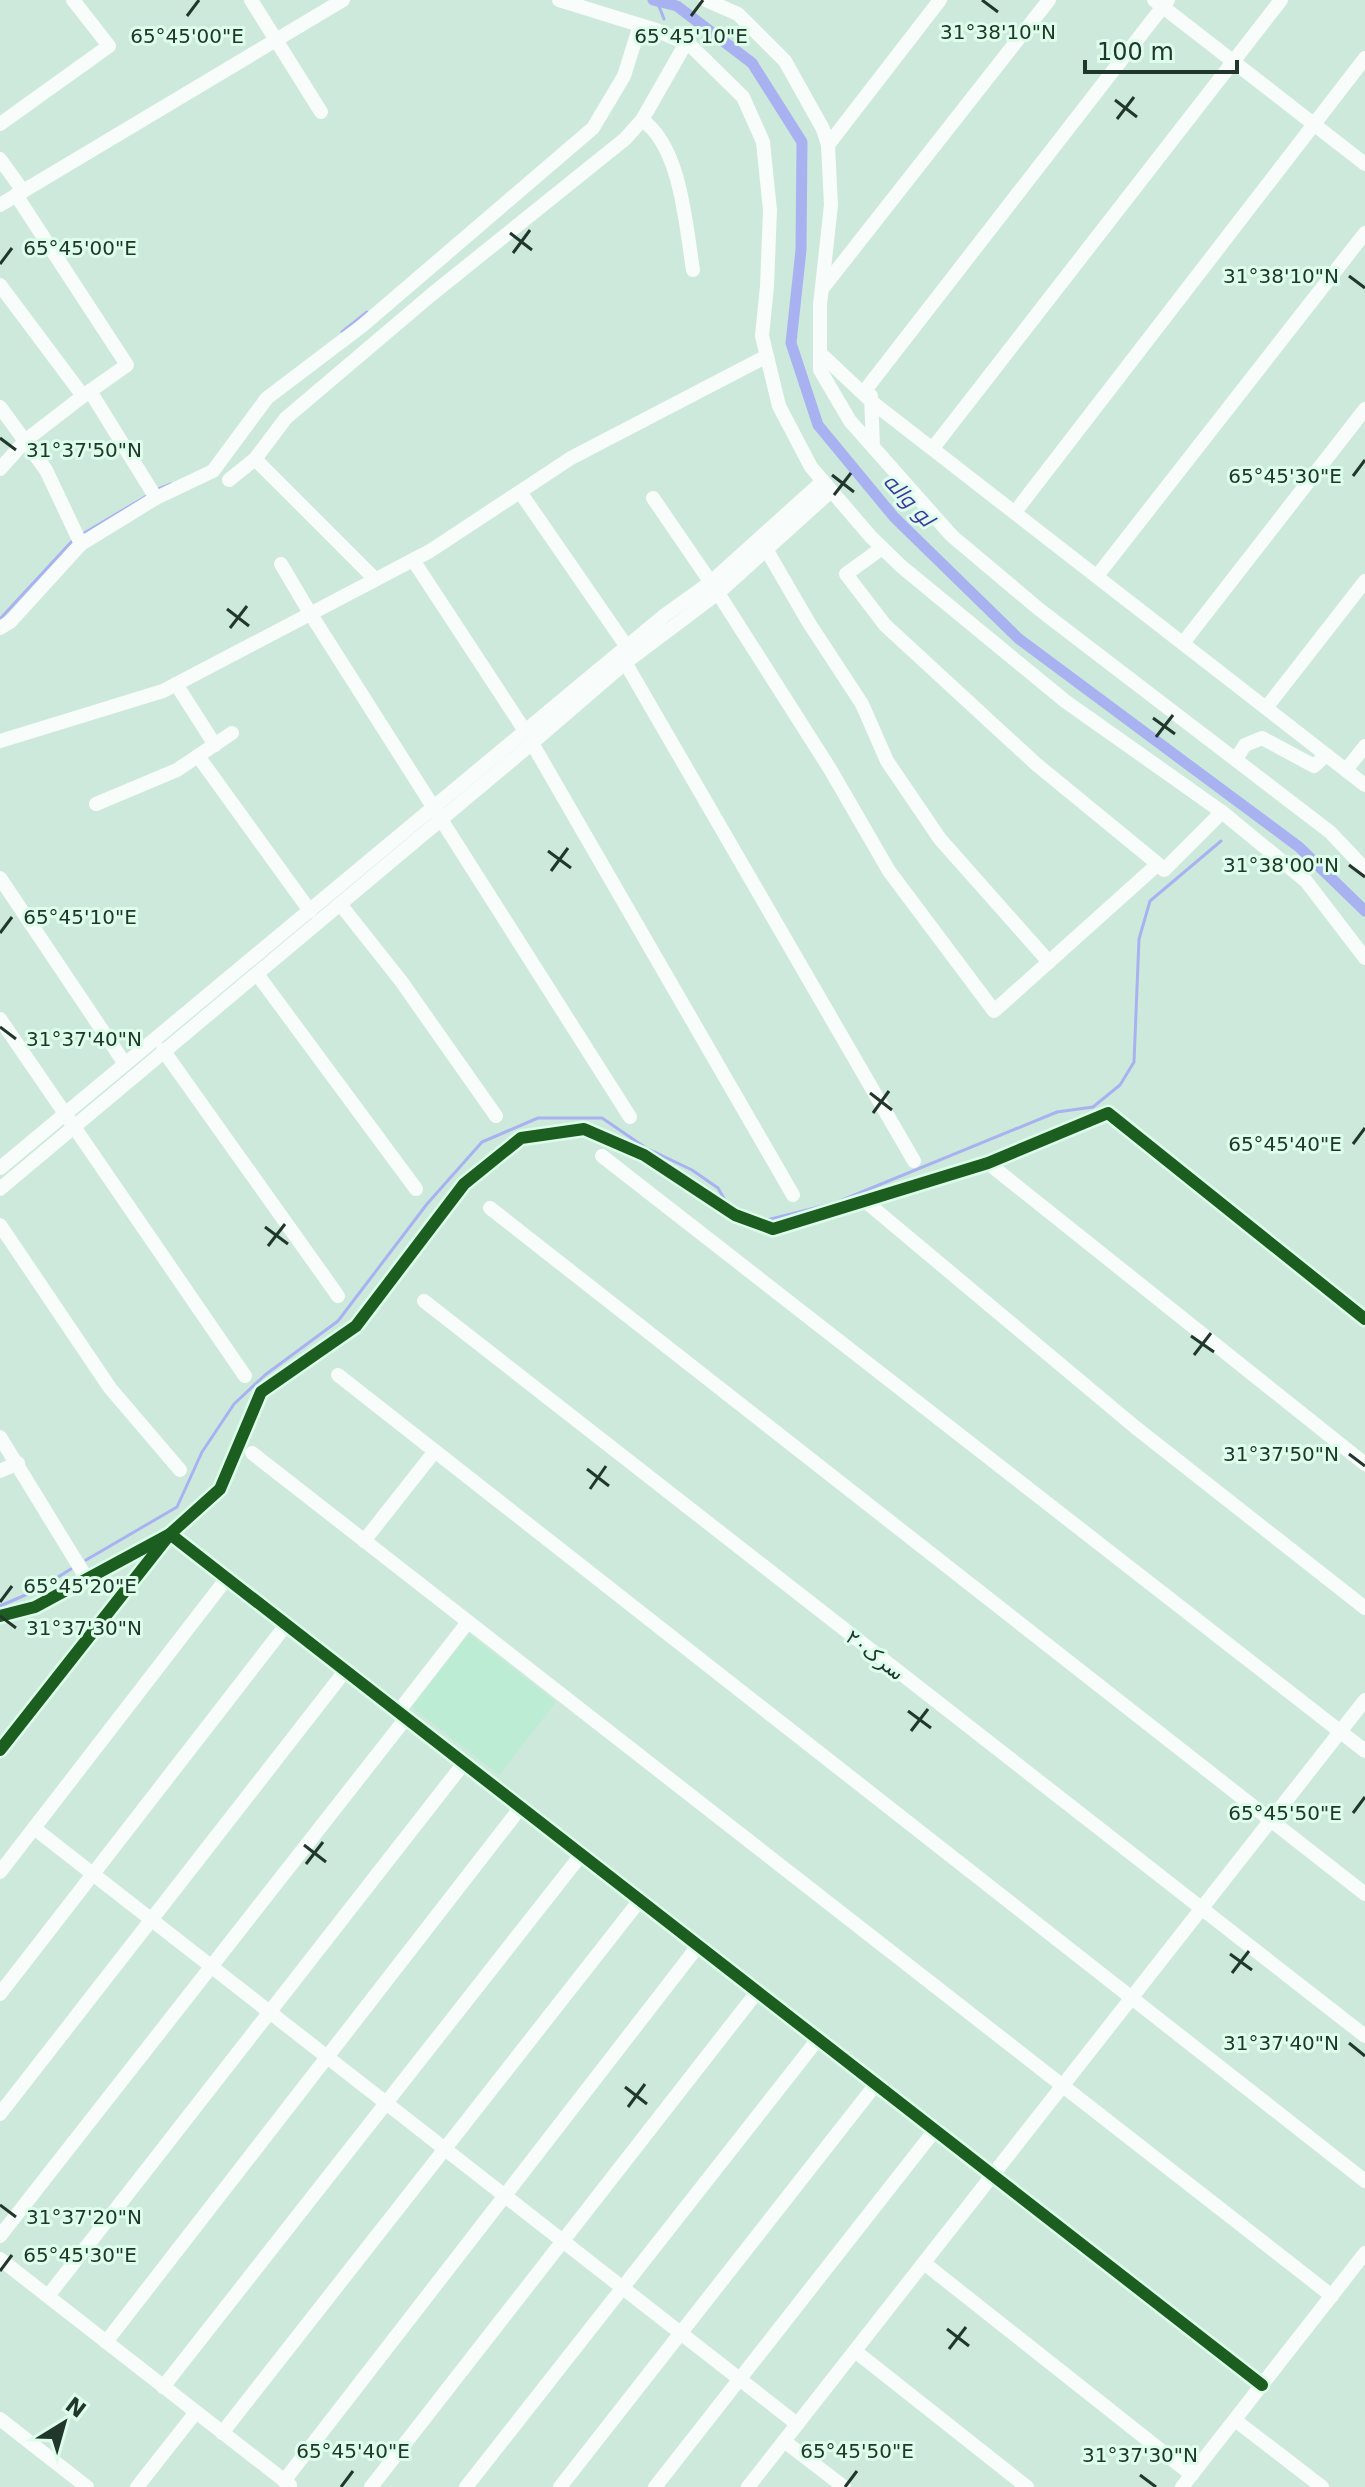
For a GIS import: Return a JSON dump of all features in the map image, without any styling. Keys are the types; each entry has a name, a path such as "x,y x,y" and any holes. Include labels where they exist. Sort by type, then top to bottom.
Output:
{"street":[{"path":"0,124 109,46 73,0"},
{"path":"251,0 321,112"},
{"path":"0,205 343,0"},
{"path":"559,0 686,43 743,97 763,142 770,210 762,336 779,406 811,467 902,567 1065,701 1222,812 1306,881 1365,958"},
{"path":"706,0 738,14 785,61 823,129 828,145 831,205 821,291 820,370 850,421 952,536 1040,610 1330,832 1365,869"},
{"path":"828,145 940,0"},
{"path":"821,291 1049,0"},
{"path":"933,448 1281,0"},
{"path":"873,446 868,393 1161,2 1365,164"},
{"path":"0,628 10,622 81,544 156,498 213,471 267,398 362,326 593,128 624,76 640,25"},
{"path":"229,480 255,459 286,418 431,295 625,139 642,120 686,43"},
{"path":"1015,512 1365,58"},
{"path":"642,120 651,127 671,160 693,270"},
{"path":"0,159 127,365 26,440 0,469"},
{"path":"1097,576 1365,233"},
{"path":"0,285 86,393 156,498"},
{"path":"820,353 933,448 1365,785"},
{"path":"0,741 163,691 430,551 571,458 767,356"},
{"path":"0,407 46,470 81,544"},
{"path":"1183,643 1365,409"},
{"path":"255,459 375,579"},
{"path":"0,1168 310,911 437,814 528,738 665,615 715,588 766,549 827,486"},
{"path":"715,588 827,486"},
{"path":"520,492 624,654 914,1161"},
{"path":"653,498 715,588 830,769 889,871 994,1011 1158,864"},
{"path":"882,548 846,574 885,625 1036,764 1164,870 1222,812"},
{"path":"766,549 809,623 862,704 887,761 940,839 1049,962"},
{"path":"413,560 528,738 793,1195"},
{"path":"281,564 630,1117"},
{"path":"1266,708 1365,581"},
{"path":"176,684 215,745"},
{"path":"96,804 177,770 232,733"},
{"path":"1236,759 1245,745 1262,738 1314,766 1326,755"},
{"path":"1346,770 1365,746"},
{"path":"198,756 310,911"},
{"path":"0,1189 340,904 437,814"},
{"path":"0,878 125,1064"},
{"path":"340,904 401,981 496,1116"},
{"path":"257,974 416,1189"},
{"path":"0,1019 245,1376"},
{"path":"163,1050 338,1296"},
{"path":"0,1750 170,1534 220,1489 261,1392 356,1326 464,1184 521,1138 584,1129 644,1155 735,1215 773,1229 988,1163 1108,1113 1365,1319"},
{"path":"602,1156 1365,1751"},
{"path":"988,1163 1365,1464"},
{"path":"865,1201 1135,1427 1365,1608"},
{"path":"490,1208 1365,1894"},
{"path":"0,1225 110,1388 180,1470"},
{"name":"سرک۲۰","path":"424,1301 1365,2036"},
{"path":"338,1375 1365,2181"},
{"path":"0,1437 87,1579"},
{"path":"364,1541 435,1451"},
{"path":"252,1453 1332,2296"},
{"path":"0,1471 18,1463"},
{"path":"170,1534 1262,2385"},
{"path":"0,1616 35,1607 170,1534"},
{"path":"0,1872 227,1578"},
{"path":"0,2236 211,1967 402,1715 468,1622"},
{"path":"0,1994 286,1625"},
{"path":"0,2114 345,1671"},
{"path":"748,2487 1365,1700"},
{"path":"48,2296 464,1763"},
{"path":"106,2342 521,1807"},
{"path":"34,1828 797,2424"},
{"path":"163,2387 581,1855"},
{"path":"222,2433 640,1900"},
{"path":"0,2259 288,2484 698,1946"},
{"path":"371,2487 757,1992"},
{"path":"466,2487 818,2039"},
{"path":"560,2487 876,2084"},
{"path":"655,2487 935,2130"},
{"path":"924,2263 1187,2481 1365,2253"},
{"path":"855,2351 1027,2487"},
{"path":"137,2487 196,2412"},
{"path":"0,2419 87,2487"},
{"path":"1235,2420 1322,2487"},
{"path":"784,2441 844,2487"}],"shaded area":[{"path":"469,1634 556,1702 499,1775 412,1707"}],"waterway":[{"name":"لو واله","path":"653,0 677,6 752,63 802,142 801,250 791,343 818,425 894,517 1019,639 1299,847 1365,911"},
{"path":"657,1 664,19"},
{"path":"342,332 367,312"},
{"path":"156,490 171,484"},
{"path":"81,535 150,494"},
{"path":"0,619 74,539"},
{"path":"767,1220 835,1203 1057,1112 1093,1107 1120,1085 1134,1062 1139,939 1150,901 1221,841"},
{"path":"86,1560 177,1507 202,1452 234,1404 265,1375 338,1321 427,1204 482,1142 538,1118 602,1118 646,1148 692,1170 718,1188 726,1202"},
{"path":"0,1606 37,1590 71,1569"}],"cycle path":[{"path":"0,1616 35,1607 170,1534 220,1489 261,1392 356,1326 464,1184 521,1138 584,1129 644,1155 735,1215 773,1229 988,1163 1108,1113 1365,1319"},
{"path":"0,1750 170,1534 1262,2385"}]}
